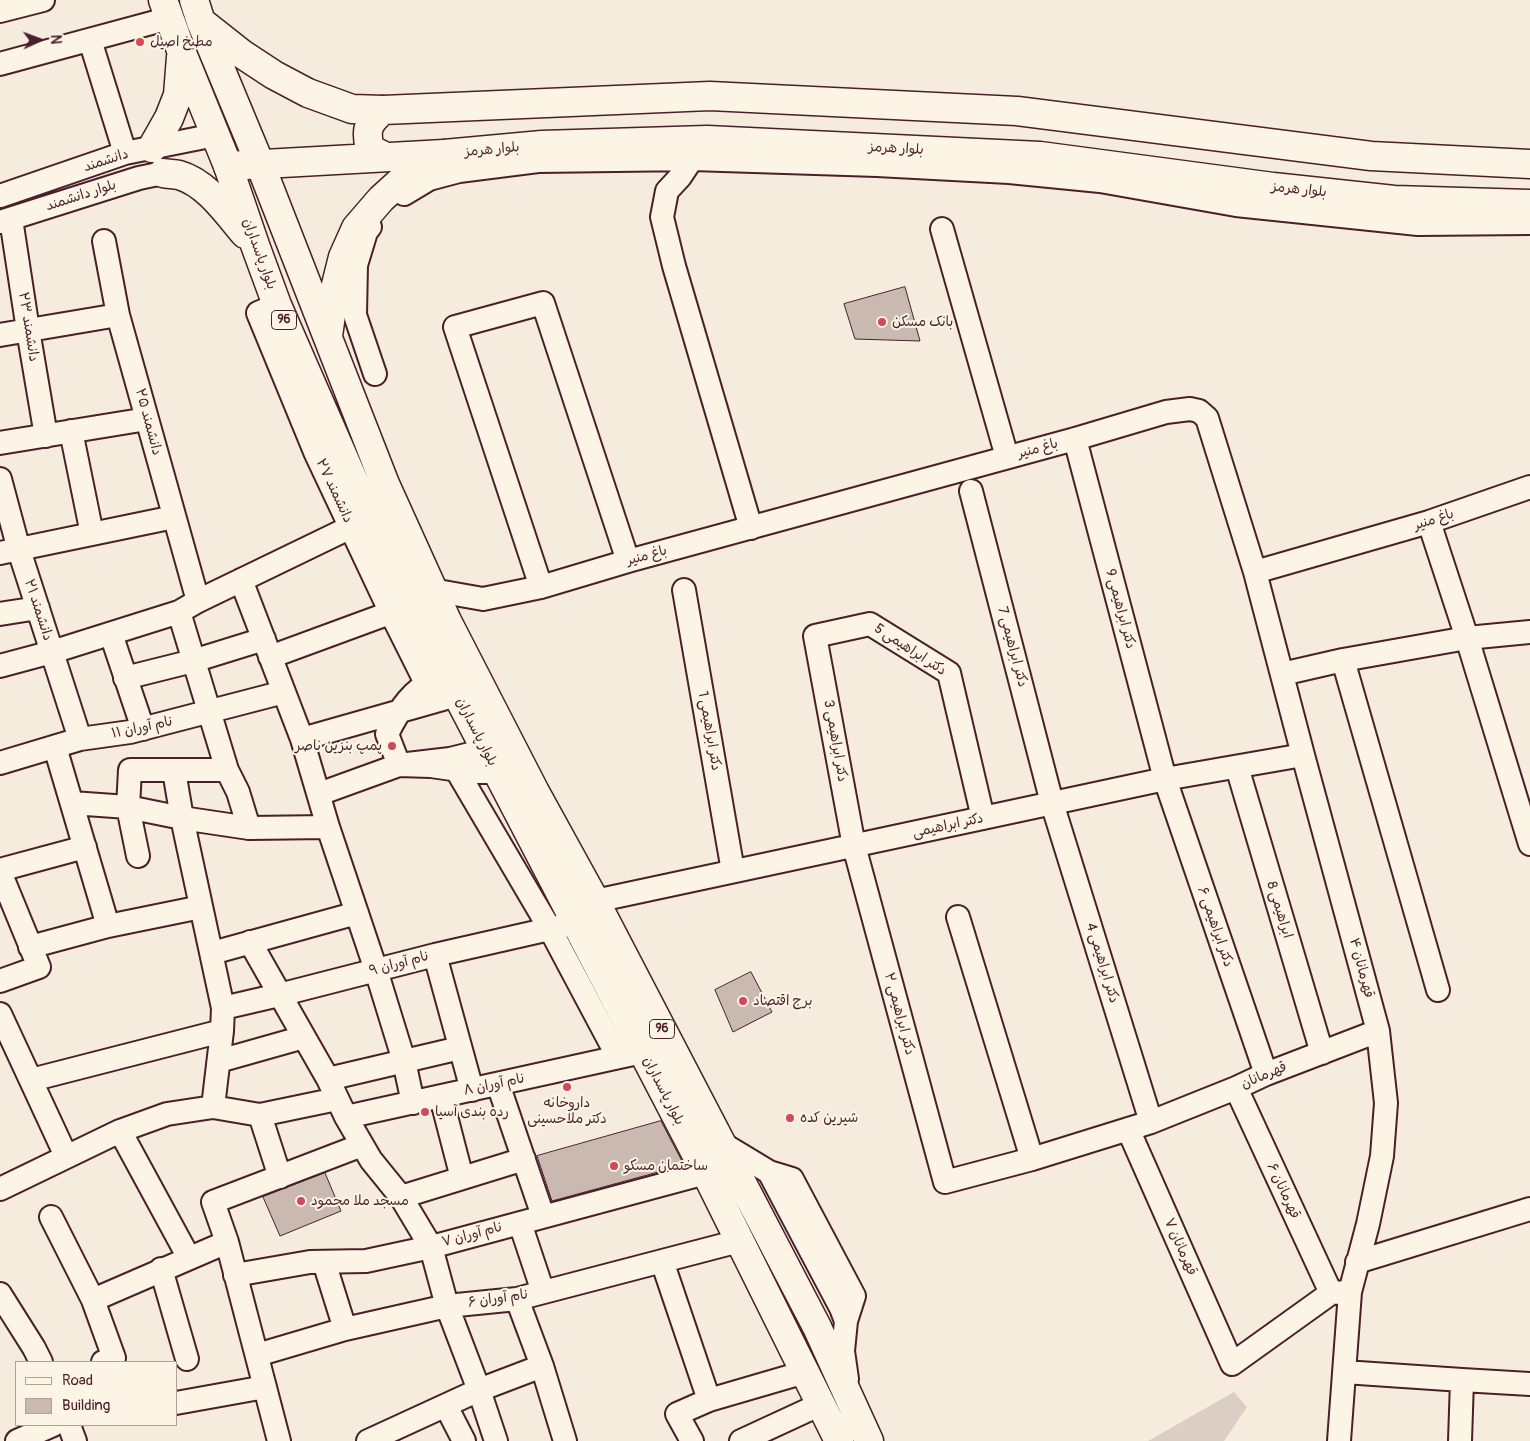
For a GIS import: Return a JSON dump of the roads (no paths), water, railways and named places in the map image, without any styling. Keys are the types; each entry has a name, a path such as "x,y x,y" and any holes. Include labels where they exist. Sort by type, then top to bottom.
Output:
{"main road":[{"name":"بلوار پاسداران","path":"166,9 228,166 277,305 360,522 412,603 480,687 595,901 816,1327 869,1441"},
{"name":"بلوار پاسداران","path":"197,11 260,164 385,484 412,603 443,683 492,761 576,923 631,1055 706,1173 839,1441"},
{"path":"197,11 242,54 274,75 308,93 352,109 383,110 710,96 1017,111 1371,156 1530,164"},
{"path":"152,148 169,118 178,95 182,53"},
{"path":"383,110 372,120 367,134 370,149 386,157"},
{"path":"215,135 246,130"},
{"name":"بلوار هرمز","path":"228,166 444,154 542,145 707,140 1040,156 1273,187 1394,200 1530,204"},
{"path":"328,337 334,293 343,257 356,228 403,179 444,154"},
{"path":"163,173 179,175 196,183 210,194 255,245"}],"street":[{"path":"0,11 43,0"},
{"path":"0,64 90,40 166,9"},
{"path":"90,40 125,153"},
{"name":"دانشمند","path":"0,196 125,153 215,135"},
{"path":"692,160 667,191 662,217 674,266 751,528"},
{"path":"375,374 355,315 356,265 366,232 383,212 405,193 430,179 459,171 528,162 692,160 887,166 1009,172 1100,180 1236,205 1418,224 1530,223"},
{"name":"بلوار دانشمند","path":"6,220 139,178 163,173"},
{"name":"دانشمند ۲۳","path":"6,220 28,330 46,436"},
{"path":"942,229 1008,458"},
{"name":"دانشمند ۲۵","path":"104,241 118,314 198,600"},
{"path":"540,587 455,327 543,302 628,561"},
{"path":"0,335 118,314"},
{"name":"باغ منیر","path":"412,603 483,599 540,587 628,561 1008,458 1166,412 1190,409 1199,411 1207,418 1255,572 1429,522 1530,487"},
{"path":"0,443 147,419"},
{"path":"71,431 92,534"},
{"name":"دکتر ابراهیمی 9","path":"1075,439 1165,779"},
{"name":"دانشمند ۲۱","path":"0,479 9,551 38,608 80,740"},
{"name":"دکتر ابراهیمی 7","path":"971,491 1052,804"},
{"path":"9,551 174,518"},
{"path":"0,666 52,652 178,612 198,600 360,522"},
{"path":"1429,522 1467,638 1530,844"},
{"name":"قهرمانان ۴","path":"1255,572 1302,755 1378,1031 1386,1103 1382,1156 1368,1224 1357,1262 1340,1292 1344,1372 1339,1441"},
{"path":"241,580 302,739 328,827 404,1061 413,1103"},
{"name":"دکتر ابراهیمی 1","path":"684,590 734,871"},
{"path":"125,678 193,661 267,648 412,603"},
{"path":"0,614 38,608"},
{"path":"178,612 227,770 238,792 248,828"},
{"name":"دکتر ابراهیمی 5","path":"815,636 870,624 949,673 982,818"},
{"path":"1282,674 1343,660 1467,638 1530,632"},
{"path":"111,634 143,729"},
{"name":"دکتر ابراهیمی 3","path":"815,636 854,846"},
{"path":"1343,660 1438,990"},
{"path":"302,739 397,713 443,683"},
{"path":"400,765 387,734 397,713 411,695 443,683"},
{"name":"نام آوران ۱۱","path":"0,763 80,740 143,729 284,692"},
{"path":"55,747 108,926"},
{"name":"دکتر ابراهیمی","path":"595,901 1165,779 1302,755"},
{"path":"319,794 400,765 492,761"},
{"path":"453,764 550,929 631,1055"},
{"name":"ابراهیمی 8","path":"1237,767 1322,1053"},
{"path":"138,856 128,807 130,770 227,770"},
{"path":"174,771 182,818 223,1008 213,1106"},
{"name":"دکتر ابراهیمی ۶","path":"1165,779 1266,1074"},
{"path":"72,803 128,807 182,818 248,828 328,827"},
{"name":"دکتر ابراهیمی 4","path":"1052,804 1151,1122"},
{"name":"دکتر ابراهیمی ۲","path":"854,846 944,1182"},
{"path":"0,981 39,967 0,871 85,847"},
{"path":"30,946 108,926 201,907"},
{"path":"212,953 357,914"},
{"path":"958,917 1032,1159"},
{"name":"نام آوران ۹","path":"223,1008 434,955 576,923"},
{"path":"250,942 304,1036 362,1145 371,1160 401,1197 431,1247 447,1306 496,1441"},
{"path":"434,955 472,1090"},
{"path":"0,1014 8,1054 31,1080 66,1156"},
{"path":"31,1080 222,1031"},
{"name":"قهرمانان","path":"944,1182 1032,1159 1151,1122 1266,1074 1378,1031"},
{"path":"219,1061 304,1036"},
{"path":"0,1189 120,1131 167,1114 213,1106 260,1114 337,1099 404,1061 460,1048"},
{"name":"نام آوران ۸","path":"337,1099 413,1103 631,1055"},
{"path":"498,1084 543,1216"},
{"name":"قهرمانان ۶","path":"1236,1088 1340,1292"},
{"path":"441,1097 462,1178"},
{"path":"260,1114 280,1177"},
{"name":"قهرمانان ۷","path":"1128,1129 1232,1364 1340,1292"},
{"path":"120,1131 189,1258"},
{"path":"721,1143 769,1172 841,1308 846,1321 843,1351 852,1404"},
{"path":"279,1441 227,1242 213,1202 362,1145"},
{"path":"401,1197 524,1160"},
{"name":"نام آوران ۷","path":"236,1275 310,1262 366,1261 431,1247 706,1173"},
{"path":"1357,1262 1530,1209"},
{"path":"51,1217 93,1300 114,1358 106,1361"},
{"path":"520,1223 543,1292"},
{"name":"نام آوران ۶","path":"257,1355 345,1328 447,1306 517,1299 739,1241"},
{"path":"93,1300 227,1242"},
{"path":"662,1261 709,1400"},
{"path":"324,1262 345,1328"},
{"path":"161,1269 188,1359"},
{"path":"0,1294 34,1348 40,1361"},
{"path":"517,1299 542,1366 565,1441"},
{"path":"368,1441 479,1390 542,1366"},
{"path":"692,1441 678,1414 709,1400 805,1372"},
{"path":"1344,1372 1530,1384"},
{"path":"1460,1441 1462,1380"},
{"path":"178,1403 265,1387"},
{"path":"741,1441 821,1404"},
{"path":"446,1406 464,1441"},
{"path":"17,1441 51,1426"},
{"path":"69,1426 75,1441"}],"place":[{"name":"مطبخ اصیل","path":"140,42"},
{"name":"بانک مسکن","path":"882,322"},
{"name":"پمپ بنزین ناصر","path":"392,746"},
{"name":"برج اقتصاد","path":"743,1001"},
{"name":"داروخانه دکتر ملاحسینی","path":"567,1087"},
{"name":"رده بندی آسیا","path":"425,1112"},
{"name":"شیرین کده","path":"790,1118"},
{"name":"ساختمان مسکو","path":"614,1166"},
{"name":"مسجد ملا محمود","path":"301,1201"}]}
